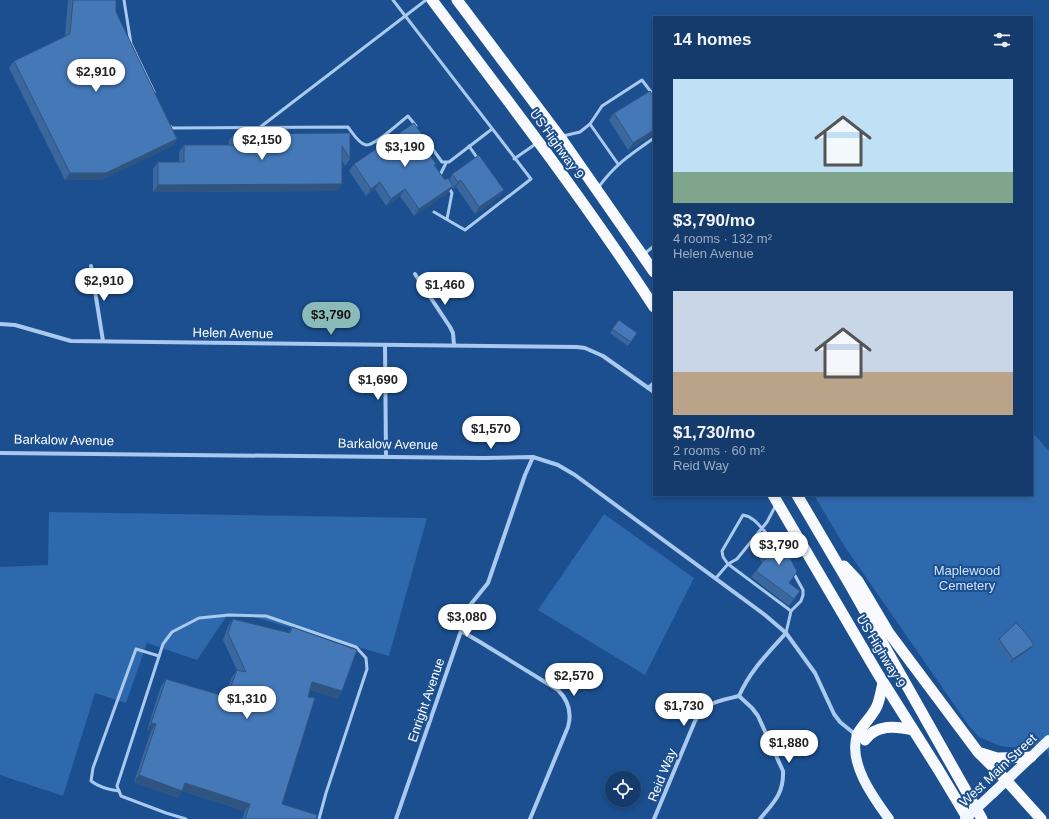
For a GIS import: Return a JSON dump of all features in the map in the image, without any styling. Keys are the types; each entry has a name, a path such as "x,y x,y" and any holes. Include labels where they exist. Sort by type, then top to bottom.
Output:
{"highway":[{"name":"US Highway 9","path":"432,0 586,208 653,306"},
{"name":"US Highway 9","path":"457,0 560,137 653,271"},
{"name":"US Highway 9","path":"798,496 982,819"},
{"name":"US Highway 9","path":"775,499 883,683 967,819"},
{"path":"829,549 858,580 889,633 978,752 1006,780 1041,819"},
{"path":"883,683 878,705 872,715 862,725 861,738 876,730 888,727 899,726 913,730"},
{"path":"978,752 997,758 1032,757"}],"main road":[{"path":"861,738 855,742 854,752 857,764 869,790 889,819"},
{"name":"West Main Street","path":"967,819 1049,740"}],"street":[{"path":"91,266 103,341"},
{"path":"415,274 450,327 453,333 454,345"},
{"name":"Helen Avenue","path":"0,324 15,325 63,340 71,341 577,347 585,348 603,356 653,391"},
{"path":"385,345 386,456"},
{"path":"648,388 653,384"},
{"name":"Barkalow Avenue","path":"0,453 532,457 558,465 575,475 716,578 786,633 815,674 834,714 840,722 861,738"},
{"name":"Enright Avenue","path":"396,819 471,604 488,583 532,457"},
{"path":"461,631 558,690 568,703 570,719 568,727 530,819"},
{"path":"760,819 778,796 783,781 783,771 758,716 739,696 757,665 786,633"},
{"name":"Reid Way","path":"654,819 700,713 706,707 715,702 739,696"}],"lane":[{"path":"124,0 131,44 156,97"},
{"path":"393,0 514,159 531,179 465,230 434,212"},
{"path":"259,128 426,0"},
{"path":"560,137 580,132 590,124 602,106 642,80 653,95"},
{"path":"168,122 172,128 348,127 362,143 366,145 375,142 408,116 417,128"},
{"path":"590,124 618,164"},
{"path":"444,180 439,174 446,163 492,129"},
{"path":"422,134 442,162 446,163"},
{"path":"597,190 607,174 618,164 653,139"},
{"path":"514,159 538,142"},
{"path":"470,146 478,159"},
{"path":"447,219 452,193 448,187"},
{"path":"501,192 506,198"},
{"path":"642,255 653,247"},
{"path":"716,578 728,564 737,559 767,522 775,499"},
{"path":"777,542 768,536 750,516 743,515 722,551 723,557 728,564 791,611"},
{"path":"786,633 791,611 801,601 803,595 803,590 791,567"},
{"path":"186,819 122,796 117,786 163,644 172,632 199,618 229,615 266,616 356,647 366,658 367,669 326,793 319,819"},
{"path":"119,791 111,790 91,781 93,768 136,649 159,656"},
{"path":"164,819 166,813"}],"green space":[{"name":"Maplewood Cemetery","path":"1033,433 1049,451 1049,757 1045,744 1017,748 1000,746 979,737 969,726 845,547 815,496 1033,496"},
{"path":"49,512 427,518 389,656 244,614 228,614 197,660 147,643 126,703 95,693 63,796 0,775 0,567 48,565"},
{"path":"604,514 694,578 645,675 538,610"}],"building":[{"path":"73,0 116,0 116,12 177,139 106,173 70,173 14,61 70,34"},
{"path":"650,91 653,96 653,131 633,143 614,113"},
{"path":"414,123 434,152 430,155 436,164 434,165 445,180 448,178 453,186 419,209 405,189 391,199 380,182 371,189 354,164"},
{"path":"350,133 350,159 342,146 342,184 158,185 158,162 184,162 184,145 234,145 234,134"},
{"path":"479,155 504,190 479,207 461,180 458,182 452,174"},
{"path":"619,320 637,333 631,342 612,329"},
{"path":"777,536 781,544 783,543 787,545 789,540 794,550 790,548 788,553 797,572 789,583 800,591 794,599 756,571 767,556 761,544"},
{"path":"233,619 290,633 292,627 357,650 342,691 312,682 308,697 315,698 282,804 317,815 316,819 245,819 250,804 185,783 182,791 139,775 156,724 151,723 166,679 227,697 237,670 246,672 228,633"},
{"path":"1016,623 1034,645 1013,659 999,639"}]}
